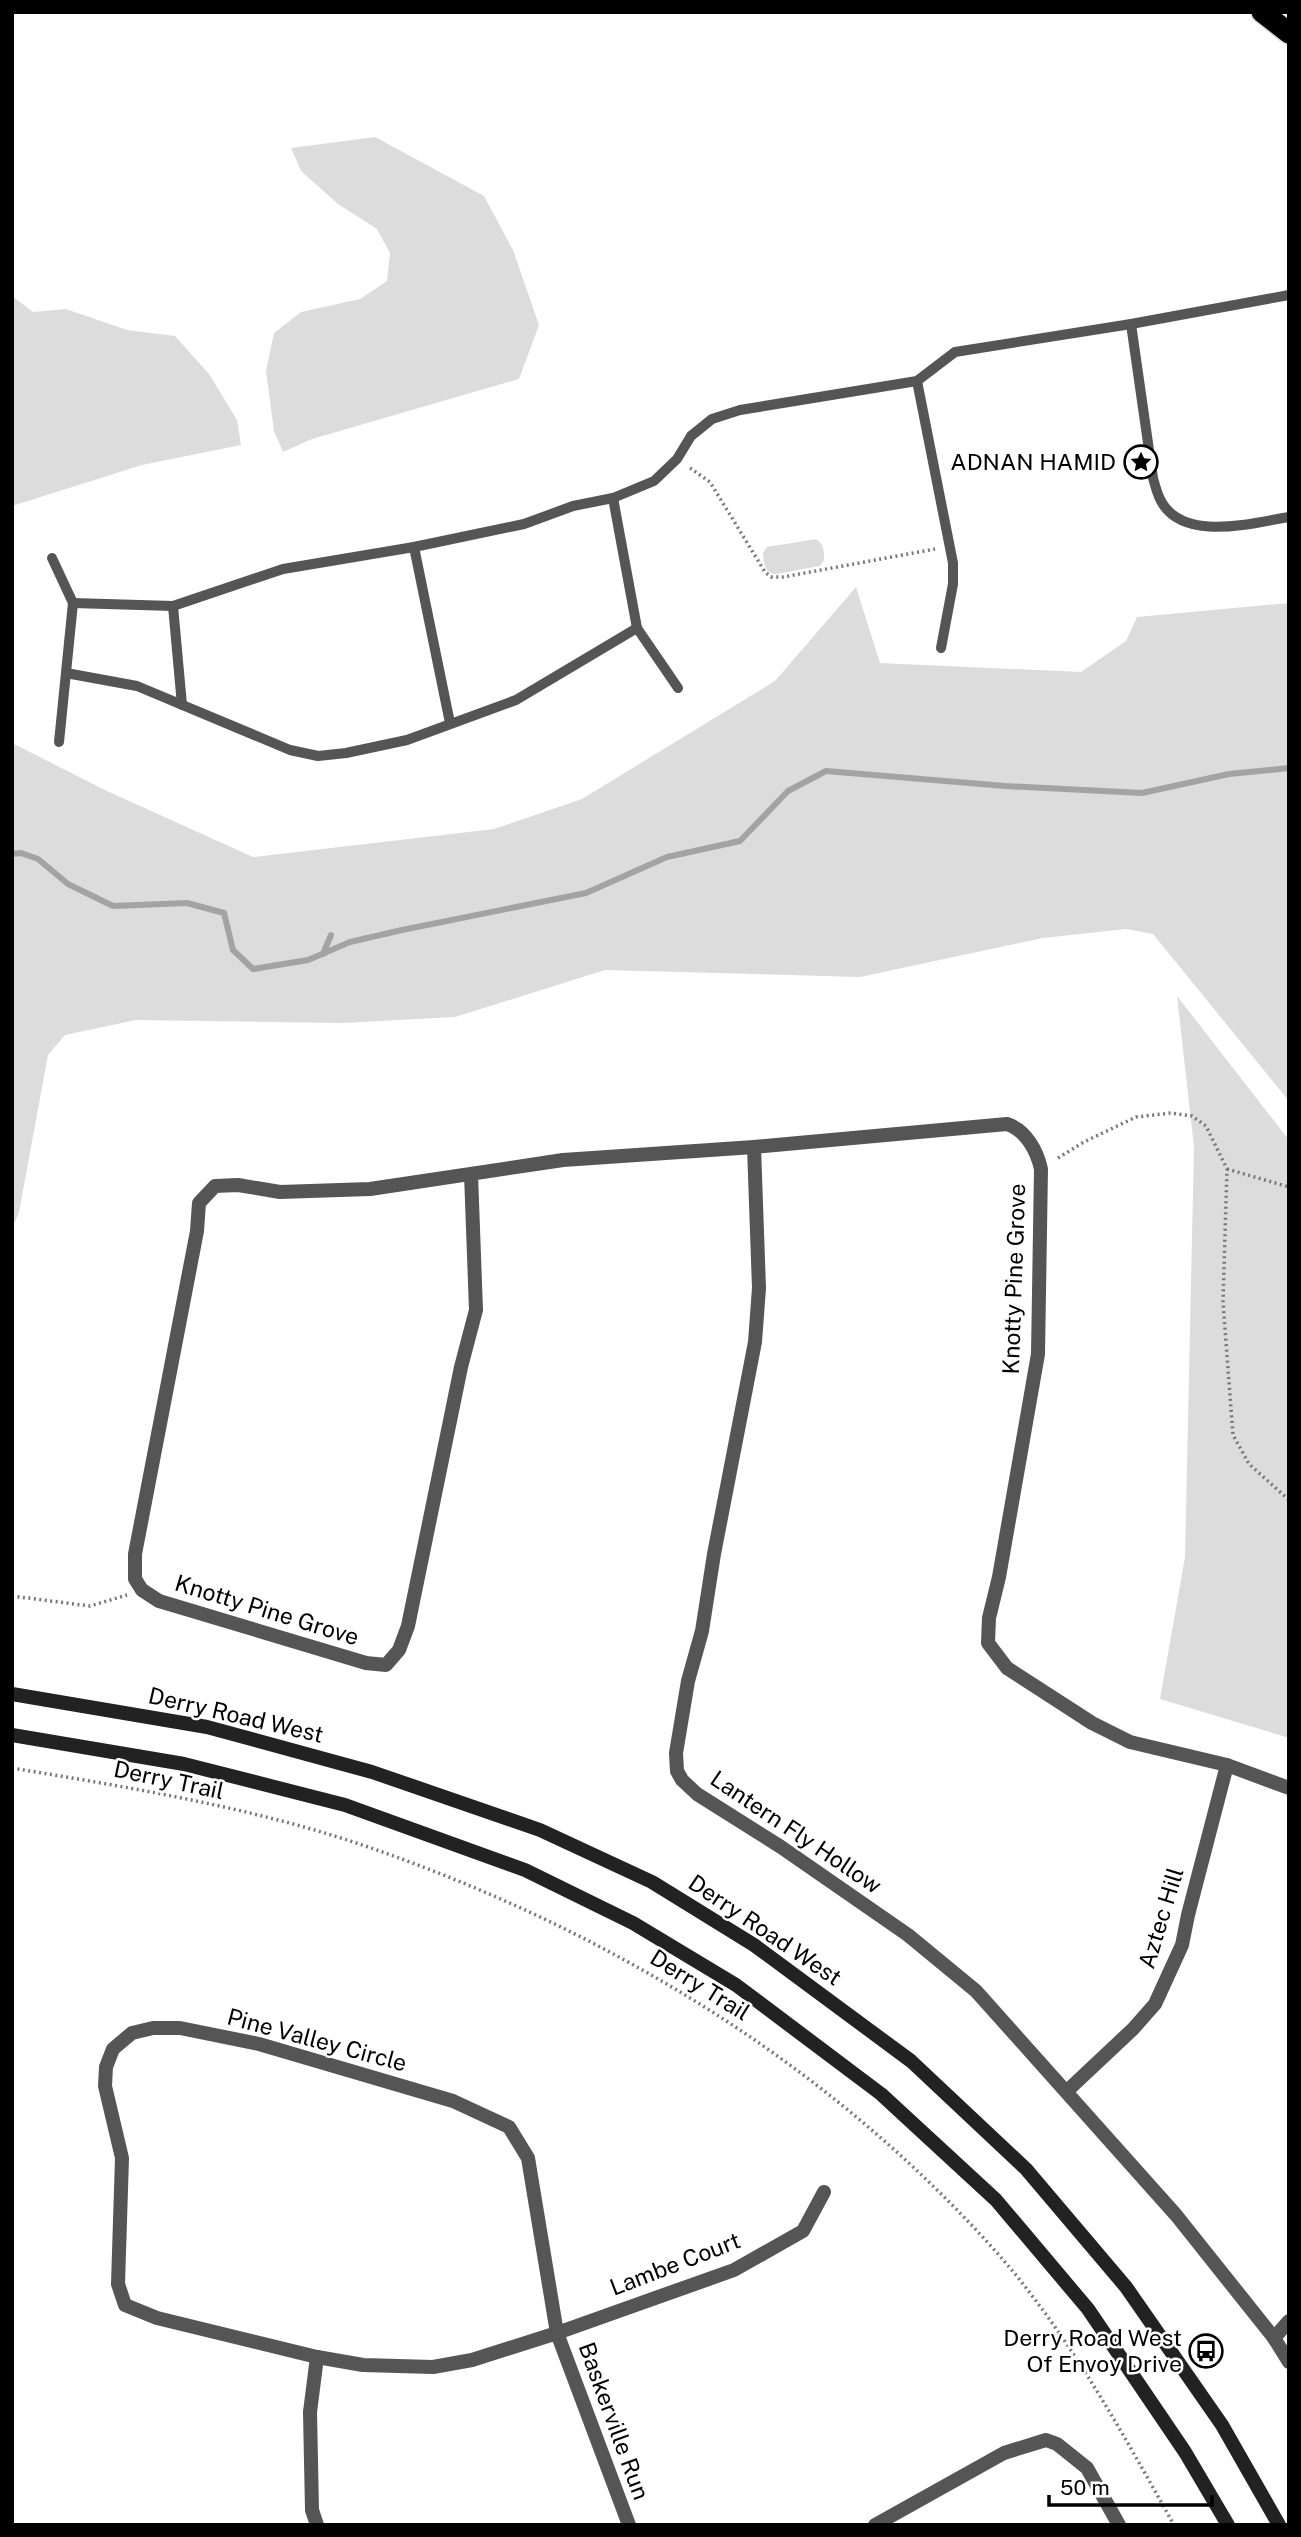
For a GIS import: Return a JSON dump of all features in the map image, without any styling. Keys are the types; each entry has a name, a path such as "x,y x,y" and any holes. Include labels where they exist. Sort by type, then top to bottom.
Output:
{"highway":[{"path":"1262,12 1289,33"}],"main road":[{"name":"Derry Road West","path":"12,1694 207,1727 372,1772 552,1836 652,1882 754,1945 911,2062 1026,2169 1126,2287 1222,2425 1279,2525"},
{"path":"12,1735 184,1764 345,1805 525,1871 633,1923 736,1985 881,2094 996,2200 1088,2309 1185,2452 1228,2525"}],"street":[{"name":"Knotty Pine Grove","path":"471,1174 476,1310 460,1367 408,1626 400,1650 386,1665 366,1664 159,1601 142,1590 135,1579 135,1554 197,1231 199,1203 215,1186 238,1185 280,1192 370,1189 562,1160 754,1147 1007,1124 1021,1133 1034,1148 1041,1169 1038,1354 999,1577 989,1618 988,1643 1007,1668 1092,1723 1130,1742 1227,1765 1289,1788"},
{"name":"Lantern Fly Hollow","path":"754,1147 759,1288 755,1342 713,1554 702,1631 688,1681 676,1753 677,1772 697,1794 706,1797 908,1935 976,1991 1191,2233 1274,2338 1289,2362"},
{"name":"Aztec Hill","path":"1067,2091 1133,2029 1155,2004 1166,1983 1182,1945 1227,1765"},
{"name":"Pine Valley Circle","path":"153,2028 180,2028 259,2044 453,2102 509,2127 528,2158 557,2333 472,2360 433,2367 363,2365 317,2357 157,2318 125,2305 118,2284 122,2158 105,2086 106,2067 113,2049 132,2033 153,2028"},
{"name":"Lambe Court","path":"557,2333 734,2270 803,2231 824,2192"},
{"path":"1274,2338 1289,2322"},
{"name":"Baskerville Run","path":"557,2333 629,2525"},
{"path":"317,2357 310,2412 312,2510 317,2525"},
{"path":"875,2525 1004,2453 1046,2440 1057,2444 1087,2468 1119,2525"}],"lane":[{"path":"73,603 173,606 284,569 414,547 524,524 573,506 613,498 653,481 677,459 691,436 712,419 740,410 917,381 955,352 1289,295"},
{"path":"1131,324 1153,478 1161,501 1172,514 1195,526 1218,527 1289,517"},
{"path":"917,381 950,546 953,584 941,648"},
{"path":"613,498 636,628 678,688"},
{"path":"414,547 450,723"},
{"path":"52,558 73,603 59,743"},
{"path":"173,606 182,705"},
{"path":"66,673 137,687 290,750 318,756 407,740 516,700 636,628"}],"path":[{"path":"677,459 710,482 765,572 771,576 782,577 950,546"},
{"path":"1041,1169 1084,1142 1136,1117 1171,1113 1192,1116 1206,1126 1227,1169 1223,1302 1233,1435 1250,1464 1289,1500"},
{"path":"1227,1169 1289,1187"},
{"path":"12,1596 90,1606 142,1590"},
{"name":"Derry Trail","path":"12,1768 178,1797 371,1848 485,1892 579,1934 677,1989 752,2038 871,2128 930,2183 1006,2263 1074,2353 1116,2421 1174,2525"}],"shaded area":[{"path":"375,137 484,196 513,250 539,325 519,379 312,439 283,452 274,431 266,371 274,333 301,312 360,299 387,281 390,253 377,229 338,204 301,171 291,148"},
{"path":"12,296 33,312 66,309 127,330 175,336 209,374 237,420 241,445 142,465 12,506"},
{"path":"816,539 824,551 824,560 820,566 776,574 767,570 763,553 767,547"},
{"path":"856,587 880,663 1081,672 1126,641 1137,617 1289,603 1289,1101 1153,934 1126,929 1043,938 860,977 605,970 455,1017 342,1023 136,1020 65,1035 48,1055 19,1212 12,1229 12,743 107,791 253,857 494,829 582,799 775,681"},
{"path":"1177,996 1289,1140 1289,1738 1160,1699 1185,1557 1194,1147"}],"waterway":[{"path":"12,854 21,853 38,859 68,884 113,906 187,903 224,913 233,950 253,969 308,960 350,942 402,930 586,893 667,857 740,841 788,791 826,771 1005,786 1142,793 1229,774 1289,768"},
{"path":"323,954 331,935"}],"place":[{"name":"ADNAN HAMID","path":"1141,462"},
{"name":"Derry Road West Of Envoy Drive","path":"1206,2351"}]}
